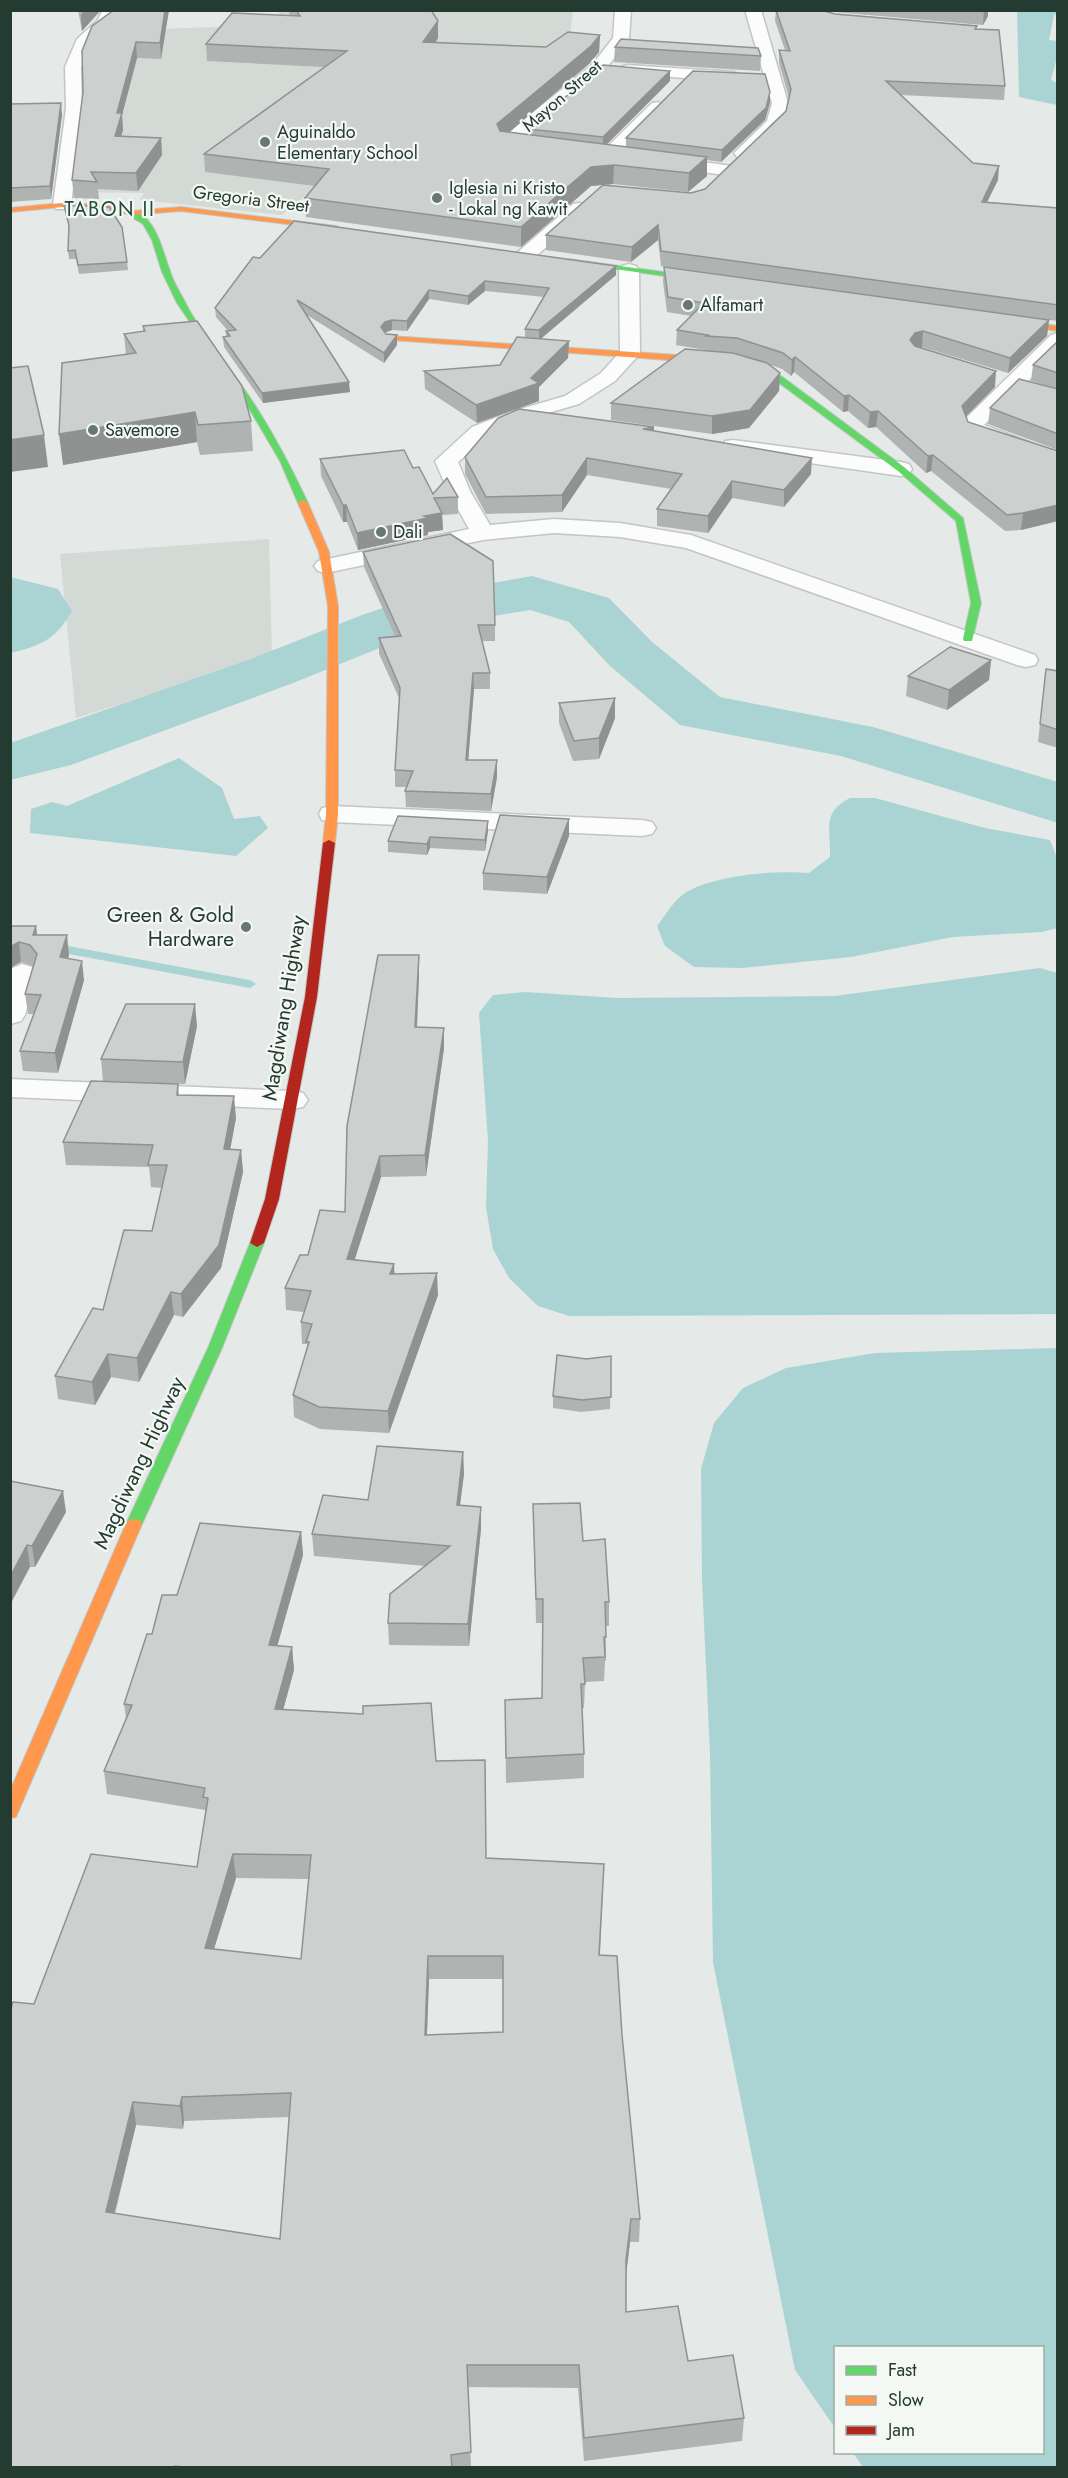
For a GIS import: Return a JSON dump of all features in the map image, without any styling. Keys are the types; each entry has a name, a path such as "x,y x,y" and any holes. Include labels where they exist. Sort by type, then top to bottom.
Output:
{"main road":[{"name":"Gregoria Street","path":"10,210 63,205 105,207 130,213 181,209 349,230"},
{"name":"Magdiwang Highway","path":"11,1811 114,1568 247,1273 272,1199 311,997 333,814 333,606 324,552 284,461 254,410 181,303 166,272 156,240 146,223 130,213"},
{"path":"520,254 718,282"},
{"path":"992,320 1058,329"},
{"path":"393,338 736,362 774,375 901,469 960,520 976,603 968,639"}],"street":[{"path":"63,205 74,108 73,67 85,39 105,24 111,10"},
{"name":"Mayon Street","path":"555,149 507,142 598,68 621,39 623,10"},
{"path":"711,183 775,123 780,103 760,77 758,13"},
{"path":"598,68 688,75 760,77"},
{"path":"609,155 688,75"},
{"path":"53,109 74,108"},
{"path":"588,153 725,170"},
{"path":"520,254 589,199"},
{"path":"483,534 459,491 447,461 480,432 518,416 572,400 608,377 630,354 629,270"},
{"path":"1058,339 973,424 975,431 1058,460"},
{"path":"993,378 1035,391"},
{"path":"518,416 563,422"},
{"path":"709,442 901,469"},
{"path":"326,566 483,534 554,526 620,530 691,542 1026,660"},
{"path":"333,814 642,828"},
{"path":"10,1015 22,973"},
{"path":"10,1088 292,1100"}],"shaded area":[{"name":"Aguinaldo Elementary School","path":"278,10 573,11 570,37 557,38 546,59 311,191 282,215 140,200 144,193 70,192 83,111 81,58 97,31 281,25"},
{"path":"269,539 272,656 76,718 60,554"}],"water":[{"path":"1017,11 1057,11 1054,15 1049,40 1057,41 1057,57 1051,80 1057,83 1057,105 1019,97"},
{"path":"179,758 222,788 234,819 260,816 268,828 236,856 30,833 31,809 52,802 67,806"},
{"path":"850,798 875,798 985,828 1050,840 1057,858 1057,928 1042,932 953,937 851,957 742,968 694,967 665,946 657,926 671,906 693,889 724,879 761,873 809,873 830,857 831,816 841,804"},
{"path":"1040,968 1057,973 1057,1314 569,1316 538,1306 509,1278 493,1249 486,1207 488,1141 479,1013 493,995 525,992 617,998 835,996"},
{"path":"1057,1348 1057,2467 863,2467 854,2454 1044,2454 1044,2346 834,2346 834,2427 795,2370 713,1962 710,1754 702,1579 701,1469 714,1423 743,1388 786,1368 875,1353"}],"building":[{"path":"111,10 165,10 160,43 136,42 117,113 122,113 115,136 161,138 136,173 91,172 97,182 72,180 83,92 82,51 92,26"},
{"path":"296,10 431,10 438,21 423,42 546,47 568,32 600,35 591,46 497,124 500,131 707,157 689,173 614,165 591,167 521,227 305,198 329,169 204,154 347,51 206,44 232,13 300,16"},
{"path":"776,10 821,10 835,14 977,26 975,29 999,30 1005,86 886,81 973,163 999,166 982,202 1058,208 1058,305 661,251 658,225 632,247 546,235 603,185 691,193 705,189 786,111 791,89 779,50 790,51"},
{"path":"621,39 758,48 761,56 615,47"},
{"path":"603,65 670,71 603,137 528,129"},
{"path":"693,71 765,74 770,92 766,108 722,150 626,138"},
{"path":"61,103 50,186 10,188 10,104"},
{"path":"64,205 109,207 122,227 127,262 78,265 75,250 68,251 69,225"},
{"path":"294,221 616,266 539,330 525,329 549,288 485,281 468,296 429,290 407,321 392,320 385,322 381,327 386,334 397,335 384,353 297,300 349,382 262,393 223,337 230,336 226,331 236,330 215,308 253,257 260,258"},
{"path":"664,267 1049,320 1010,358 923,331 915,333 910,340 915,346 996,371 962,406 968,422 1058,451 1058,505 1007,515 933,455 928,456 878,411 870,412 849,395 844,396 795,357 792,360 783,353 737,338 706,336 708,335 677,330 704,303 668,297"},
{"path":"197,321 242,386 251,421 198,425 195,412 59,434 62,363 136,353 124,334 145,331 143,326"},
{"path":"517,337 569,341 531,378 539,383 476,405 424,371 500,365"},
{"path":"1058,341 1058,373 1033,365"},
{"path":"685,349 733,353 767,363 780,373 750,410 712,416 611,403"},
{"path":"28,366 44,435 10,440 10,368"},
{"path":"1019,379 1058,389 1058,434 990,408"},
{"path":"519,409 654,427 643,429 812,458 784,490 732,481 708,516 657,509 682,474 587,458 562,495 486,497 465,457 498,418"},
{"path":"404,450 413,468 419,467 433,494 447,478 458,497 434,498 442,513 424,516 428,518 357,533 346,505 343,505 320,459"},
{"path":"450,534 493,561 495,625 478,625 490,673 473,673 466,760 497,760 491,794 405,791 413,771 395,770 400,688 379,638 401,636 363,552"},
{"path":"950,647 991,660 949,690 908,676"},
{"path":"1046,669 1058,671 1058,730 1040,724"},
{"path":"615,698 599,738 574,741 559,703"},
{"path":"500,815 569,819 547,877 483,873"},
{"path":"398,816 488,821 485,840 430,837 427,844 388,841"},
{"path":"10,926 36,926 33,935 67,935 60,957 82,961 55,1053 20,1051 41,995 25,994 37,954 30,945 19,942 10,947"},
{"path":"378,955 419,955 415,1027 444,1028 425,1155 380,1156 347,1259 394,1264 390,1274 437,1273 388,1411 319,1407 293,1395 309,1342 306,1342 312,1324 301,1322 311,1291 285,1288 300,1255 308,1255 320,1210 345,1212 347,1126"},
{"path":"126,1004 195,1004 183,1062 101,1059"},
{"path":"91,1081 178,1084 177,1095 234,1096 224,1149 241,1150 219,1245 181,1294 171,1292 137,1358 108,1354 92,1382 55,1376 93,1308 103,1310 124,1230 152,1231 167,1165 148,1165 153,1145 63,1142"},
{"path":"557,1355 586,1359 611,1356 611,1397 582,1400 553,1396"},
{"path":"377,1446 463,1452 457,1505 481,1507 468,1624 388,1623 390,1594 450,1546 312,1534 323,1495 368,1500"},
{"path":"10,1481 63,1491 32,1546 27,1545 10,1577"},
{"path":"580,1503 583,1541 605,1539 609,1602 605,1602 605,1657 583,1658 585,1684 581,1684 584,1754 506,1758 505,1700 542,1698 543,1599 536,1599 533,1504"},
{"path":"200,1523 301,1532 269,1645 292,1647 275,1709 363,1714 363,1706 431,1703 436,1761 485,1760 486,1858 604,1864 599,1955 617,1956 622,2035 640,2219 631,2219 626,2260 626,2312 678,2306 688,2361 733,2355 744,2418 584,2438 579,2365 467,2365 471,2452 451,2455 452,2468 194,2468 175,2466 175,2468 10,2468 10,2011 13,2002 34,2004 91,1854 197,1867 208,1798 203,1797 205,1788 104,1771 132,1705 124,1704 147,1634 152,1634 162,1595 177,1595","holes":["233,1854 311,1855 301,1959 205,1948","428,1956 503,1956 503,2032 425,2035","291,2093 280,2239 106,2212 133,2102 180,2106 182,2097"]}],"waterway":[{"path":"10,762 49,752 272,671 382,627 436,609 532,593 589,610 631,654 701,712 851,740 1014,788 1058,804"},
{"path":"10,594 38,601 44,611 38,621 10,636"},
{"path":"52,947 250,984"}],"traffic: fast":[{"path":"131,213 146,223 156,240 166,272 181,303 254,410 284,461 303,503"},
{"path":"571,261 708,280"},
{"path":"723,361 736,362 774,375 901,469 960,520 976,603 968,639"},
{"path":"134,1524 215,1348 257,1243"}],"traffic: slow":[{"path":"10,210 62,205 105,207 131,213 181,209 336,228"},
{"path":"1002,321 1058,329"},
{"path":"393,338 723,361"},
{"path":"303,503 324,552 333,606 332,814 329,843"},
{"path":"10,1812 134,1524"}],"traffic: jam":[{"path":"257,1243 272,1199 311,997 329,843"}],"place":[{"name":"Aguinaldo Elementary School","path":"265,142"},
{"name":"Iglesia ni Kristo - Lokal ng Kawit","path":"437,198"},
{"name":"Alfamart","path":"688,305"},
{"name":"Savemore","path":"93,430"},
{"name":"Dali","path":"381,532"},
{"name":"Green & Gold Hardware","path":"246,927"}],"district":[{"name":"TABON II","path":"110,209"}]}
